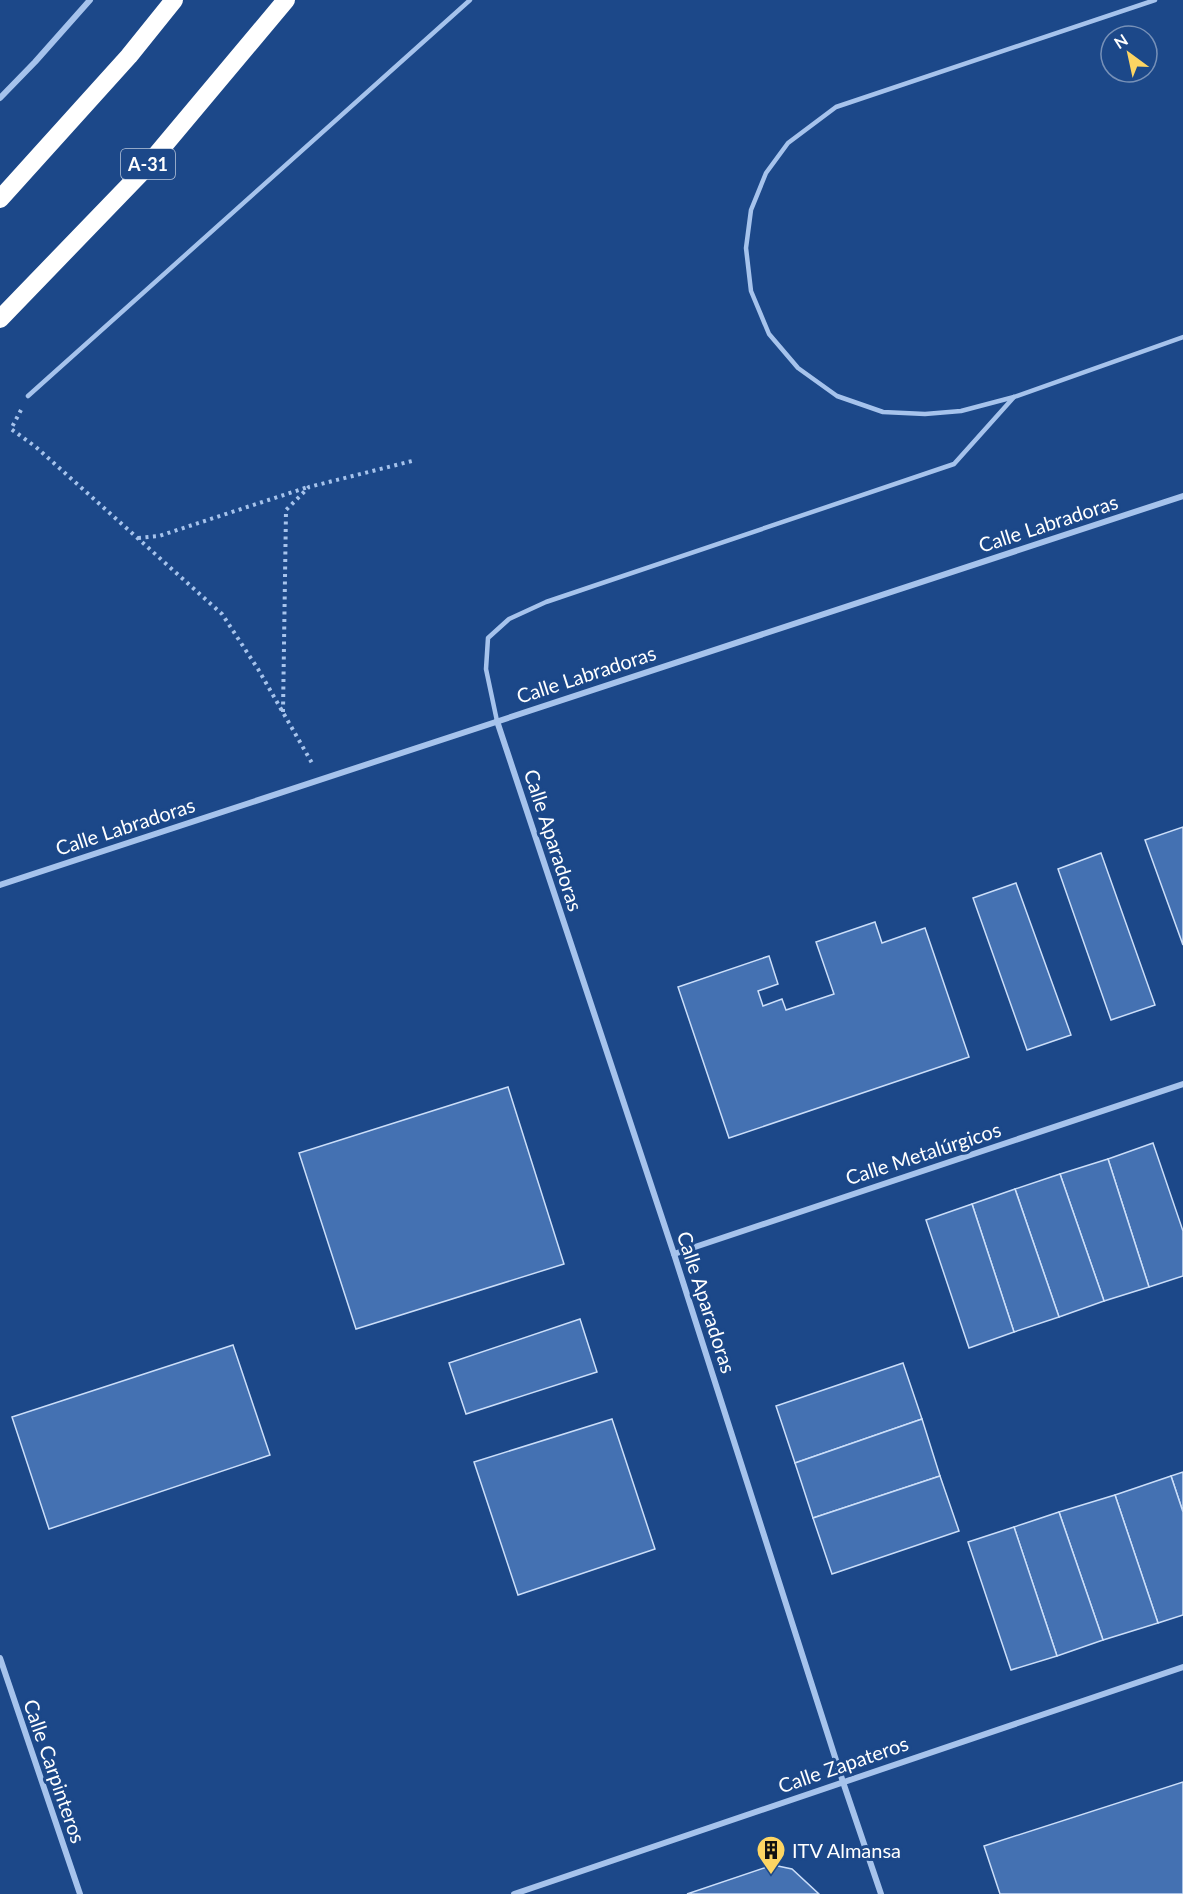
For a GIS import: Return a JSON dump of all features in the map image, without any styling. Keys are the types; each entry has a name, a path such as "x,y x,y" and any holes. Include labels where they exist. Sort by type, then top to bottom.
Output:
{"highway":[{"path":"0,199 129,56 174,0"},
{"name":"A-31","path":"0,319 141,173 286,0"}],"street":[{"path":"0,98 90,0"},
{"name":"Calle Labradoras","path":"0,885 1183,496"},
{"name":"Calle Aparadoras","path":"497,721 674,1254 881,1894"},
{"name":"Calle Metalúrgicos","path":"674,1254 1183,1084"},
{"name":"Calle Carpinteros","path":"0,1658 80,1894"},
{"name":"Calle Zapateros","path":"514,1894 1183,1667"}],"lane":[{"path":"28,396 470,0"},
{"path":"1155,0 836,107 788,143 766,172 751,210 746,248 751,291 769,334 798,368 837,396 882,412 925,414 961,411 1014,397 1183,337"},
{"path":"497,721 486,669 488,638 509,619 546,602 954,464 1014,397"}],"path":[{"path":"28,396 11,429 36,447 222,614 258,669 321,779"},
{"path":"137,538 159,536 309,487 416,460"},
{"path":"283,713 286,510 309,487"}],"building":[{"path":"1183,827 1183,945 1145,840"},
{"path":"1101,853 1155,1005 1111,1020 1058,869"},
{"path":"1016,883 1071,1035 1027,1050 973,898"},
{"path":"875,922 882,943 925,928 969,1057 729,1138 678,987 769,956 778,984 758,991 763,1006 782,999 786,1010 834,994 816,942"},
{"path":"508,1087 564,1264 356,1329 299,1153"},
{"path":"1153,1143 1183,1231 1183,1276 1149,1287 1108,1159"},
{"path":"1108,1159 1149,1287 1104,1301 1060,1174"},
{"path":"1060,1174 1104,1301 1059,1317 1015,1189"},
{"path":"1015,1189 1059,1317 1014,1332 972,1204"},
{"path":"972,1204 1014,1332 969,1348 926,1220"},
{"path":"580,1319 597,1372 466,1414 449,1363"},
{"path":"233,1345 270,1455 49,1529 12,1417"},
{"path":"903,1363 922,1419 795,1463 776,1406"},
{"path":"612,1419 655,1549 518,1595 474,1462"},
{"path":"922,1419 940,1476 813,1518 795,1463"},
{"path":"1183,1472 1183,1512 1171,1476"},
{"path":"940,1476 959,1531 832,1574 813,1518"},
{"path":"1171,1476 1183,1512 1183,1615 1158,1623 1115,1495"},
{"path":"1115,1495 1158,1623 1103,1640 1059,1512"},
{"path":"1059,1512 1103,1640 1057,1656 1014,1527"},
{"path":"1014,1527 1057,1656 1011,1670 968,1542"},
{"path":"1183,1782 1183,1894 1000,1894 984,1846"},
{"name":"ITV Almansa","path":"773,1865 792,1869 819,1894 687,1894"}],"place":[{"name":"ITV Almansa","path":"771,1876"}]}
